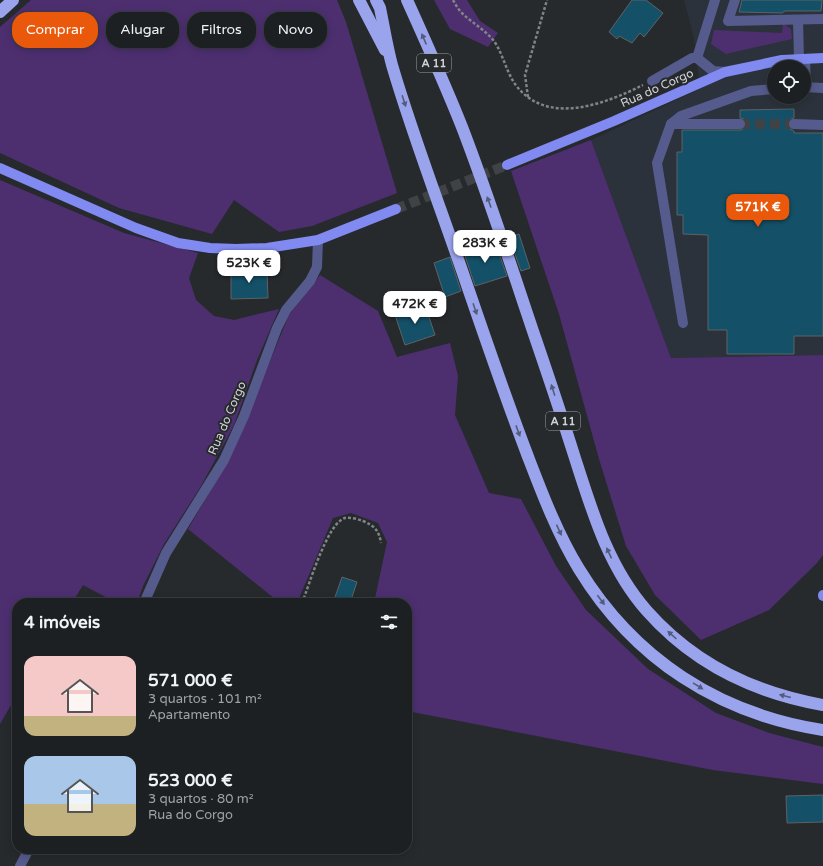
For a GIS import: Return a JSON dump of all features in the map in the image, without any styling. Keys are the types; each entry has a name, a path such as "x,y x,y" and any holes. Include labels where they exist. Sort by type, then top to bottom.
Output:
{"highway":[{"path":"0,12 13,0"},
{"path":"359,0 392,64"},
{"path":"376,0 380,8 392,64 441,212 522,442 542,494 579,568 602,602 626,631 652,655 676,672 708,693 736,707 770,719 823,730"},
{"name":"A 11","path":"407,0 472,154 535,335 600,534 628,587 647,612 694,654 723,672 751,685 780,695 823,705"}],"main road":[{"name":"Rua do Corgo","path":"507,164 614,121 724,72 774,61 823,58"},
{"path":"0,168 90,209 178,243 236,250 266,248 318,240 396,209"}],"street":[{"path":"697,58 715,0"},
{"path":"734,0 728,21 823,19"},
{"path":"798,20 802,59"},
{"path":"697,58 713,71 724,72"},
{"path":"652,81 685,61 697,58"},
{"path":"811,87 823,88"},
{"path":"683,323 656,163 671,124 681,116 751,91 767,90"},
{"path":"671,124 740,124"},
{"path":"794,124 823,125"},
{"name":"Rua do Corgo","path":"146,598 166,553 224,460 244,416 276,328 286,310 310,281 317,267 318,240"},
{"path":"20,866 26,854"}],"path":[{"path":"453,0 462,14 494,41 515,84 528,98 547,106 569,109 590,106 622,96 652,81"},
{"path":"528,98 525,75 547,0"},
{"path":"304,598 323,546 336,524 345,518 357,519 370,524 379,532 381,543"}],"shaded area":[{"path":"31,0 337,0 346,22 397,193 312,226 279,232 234,200 212,234 119,208 0,153 0,27 12,17 12,48 98,48 98,12 17,12"},
{"path":"434,0 467,0 480,21 498,33 488,47 450,29"},
{"path":"684,0 823,0 823,355 671,358 591,140 700,89 694,38"},
{"path":"783,23 791,29 792,39 726,54 711,44 714,30 782,33"},
{"path":"591,140 671,358 823,355 823,555 817,563 769,610 701,640 655,595 626,546 599,459 559,314 511,171"},
{"path":"0,180 124,233 198,253 189,278 196,300 214,316 234,320 279,309 257,360 234,425 201,486 164,544 143,586 139,598 108,598 83,585 75,598 12,598 12,704 0,724"},
{"path":"320,275 378,311 397,357 450,343 458,376 455,415 489,493 521,499 556,566 586,610 648,669 716,713 769,733 823,747 823,784 713,770 412,712 412,598 375,598 387,542 378,523 351,513 333,518 299,598 274,598 188,529 231,456 289,315"}],"building":[{"path":"632,0 646,0 663,13 644,37 640,33 632,43 619,36 617,39 609,32"},
{"path":"742,0 822,0 821,11 785,11 782,13 739,12"},
{"path":"794,109 794,118 789,120 788,124 794,133 823,133 823,336 794,336 794,354 727,354 727,330 708,330 708,235 683,234 683,215 677,215 677,152 682,152 682,130 740,130 745,128 746,124 744,119 740,118 740,110"},
{"path":"519,234 530,268 521,271 509,237"},
{"path":"495,242 507,276 475,286 464,253"},
{"path":"450,257 461,291 445,297 434,263"},
{"path":"231,270 267,270 268,298 231,299"},
{"path":"425,305 435,335 405,345 395,315"},
{"path":"342,577 357,582 352,598 335,598"},
{"path":"823,795 823,822 787,823 786,796"}],"tunnel":[{"path":"740,124 794,124"},
{"path":"396,209 507,165"}]}
